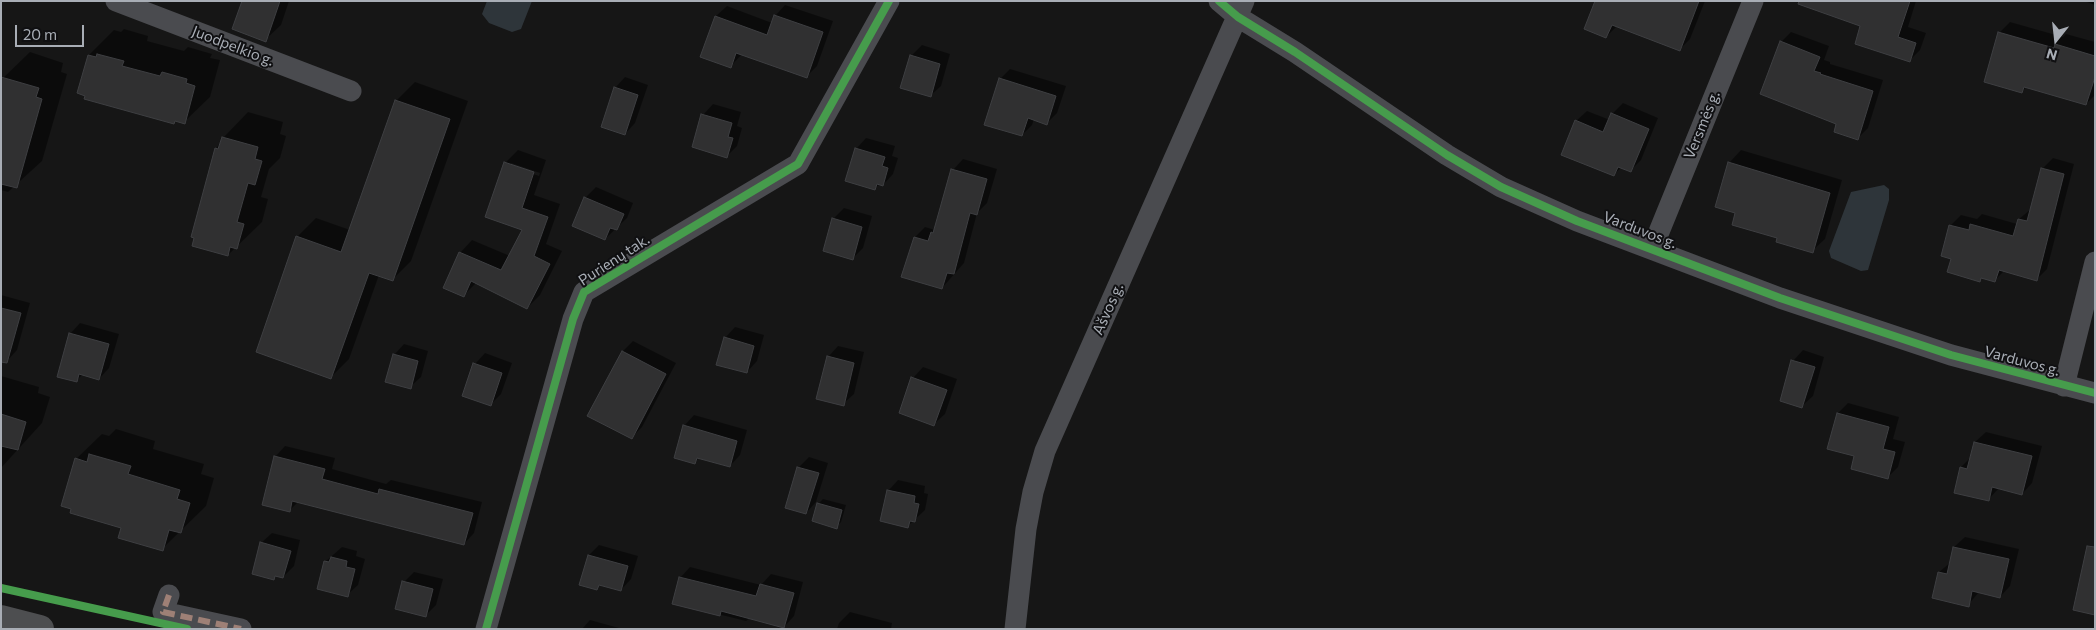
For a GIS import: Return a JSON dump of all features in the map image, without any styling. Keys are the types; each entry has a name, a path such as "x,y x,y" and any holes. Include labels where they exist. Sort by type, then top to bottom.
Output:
{"main road":[{"path":"1,619 40,629"}],"street":[{"name":"Juodpelkio g.","path":"116,1 351,91"},
{"name":"Purienų tak.","path":"486,629 567,338 584,292 798,164 889,1"},
{"name":"Varduvos g.","path":"1219,1 1241,9 1295,52 1447,155 1500,187 1577,221 1780,298 1951,355 2095,393"},
{"name":"Versmės g.","path":"1652,249 1753,1"},
{"name":"Ašvos g.","path":"1016,629 1026,529 1044,451 1241,9"},
{"path":"2064,386 2095,262"},
{"path":"169,595 163,612 241,629"}],"shaded area":[{"path":"487,1 532,1 521,29 512,32 489,23 482,14"},
{"path":"1884,185 1889,189 1889,200 1868,270 1861,271 1831,258 1829,251 1851,192"}],"building":[{"path":"242,1 280,1 266,42 232,29"},
{"path":"1595,1 1699,1 1680,51 1612,25 1606,38 1584,29"},
{"path":"1799,1 1910,1 1898,37 1916,43 1910,62 1855,44 1860,26 1798,4"},
{"path":"774,15 823,32 807,78 736,53 731,68 700,57 715,16 767,35"},
{"path":"1998,32 2054,48 2055,44 2095,56 2095,77 2086,105 2024,87 2022,93 1984,82"},
{"path":"1780,41 1820,57 1814,71 1873,91 1858,140 1834,132 1836,124 1760,94"},
{"path":"97,54 124,61 122,66 160,76 162,72 187,79 186,83 195,86 185,124 175,121 174,124 84,99 85,96 77,93 88,55 96,57"},
{"path":"910,55 940,64 931,97 900,88"},
{"path":"1,77 39,88 36,97 42,99 17,188 1,184"},
{"path":"999,78 1056,96 1047,125 1028,118 1022,136 984,125"},
{"path":"614,87 638,95 625,135 601,127"},
{"path":"395,100 450,119 393,281 369,273 331,379 256,352 296,236 341,252"},
{"path":"1611,113 1649,129 1631,172 1618,167 1614,176 1561,155 1575,120 1603,132"},
{"path":"701,114 732,123 728,137 733,138 727,158 692,147"},
{"path":"222,137 258,147 255,159 262,161 255,185 248,183 237,222 244,224 237,249 230,247 228,256 192,246 194,238 191,237 215,148 218,149"},
{"path":"855,148 885,157 882,166 888,168 883,186 877,184 875,190 845,181"},
{"path":"504,162 534,172 522,208 548,217 534,256 550,264 527,309 471,281 464,297 443,288 459,252 501,270 522,230 485,217"},
{"path":"1728,162 1830,193 1813,253 1776,242 1777,238 1732,225 1735,213 1715,207"},
{"path":"2041,168 2064,174 2037,281 1999,270 1995,282 1981,278 1980,282 1947,272 1951,259 1941,256 1949,225 1969,230 1970,224 2013,236 2018,219 2027,221"},
{"path":"951,169 987,179 977,215 970,213 954,274 947,273 942,289 901,277 914,237 928,241 931,232 933,233"},
{"path":"584,197 624,214 617,230 610,228 605,240 572,226"},
{"path":"832,218 862,227 853,260 823,251"},
{"path":"1,308 21,313 7,363 1,362"},
{"path":"69,333 109,344 99,380 79,374 77,382 57,377"},
{"path":"724,337 754,346 747,373 716,365"},
{"path":"622,351 666,374 632,439 587,416"},
{"path":"393,354 418,361 411,389 385,382"},
{"path":"827,356 854,363 844,406 816,399"},
{"path":"1791,360 1815,367 1802,408 1780,401"},
{"path":"473,363 502,373 491,406 462,396"},
{"path":"911,377 947,390 934,426 899,413"},
{"path":"1837,413 1889,427 1883,449 1895,452 1888,479 1851,469 1854,456 1827,449"},
{"path":"1,414 26,422 18,450 1,446"},
{"path":"683,425 737,441 730,467 697,458 695,464 674,458"},
{"path":"1974,442 2032,456 2022,495 1992,487 1989,501 1954,493 1960,467 1967,469"},
{"path":"89,454 131,466 128,474 180,490 177,499 190,503 181,533 169,530 163,551 118,538 121,528 70,513 71,509 61,506 75,458 87,462"},
{"path":"274,456 325,469 322,479 378,494 379,489 473,513 464,545 292,501 290,512 262,505"},
{"path":"797,467 819,473 806,514 785,508"},
{"path":"887,490 915,496 914,503 919,504 915,522 910,521 908,528 880,521"},
{"path":"817,503 842,510 837,529 812,521"},
{"path":"260,542 291,551 283,578 275,576 274,580 252,574"},
{"path":"2087,546 2095,547 2095,615 2073,610"},
{"path":"1953,547 2009,559 2000,598 1972,591 1969,607 1932,598 1938,572 1947,574"},
{"path":"588,555 628,566 621,591 599,585 597,590 579,585"},
{"path":"331,557 347,561 346,567 355,569 348,597 317,589 324,561 329,562"},
{"path":"679,577 756,596 760,584 794,593 784,628 721,611 720,616 672,604"},
{"path":"402,581 433,589 426,617 395,609"}],"marked path":[{"path":"169,595 163,612 241,629"}],"cycle path":[{"path":"486,629 573,319 584,292 798,164 889,1"},
{"path":"1219,1 1238,17 1295,52 1447,155 1501,187 1577,221 1780,298 1951,355 2095,393"},
{"path":"1,588 187,629"}]}
